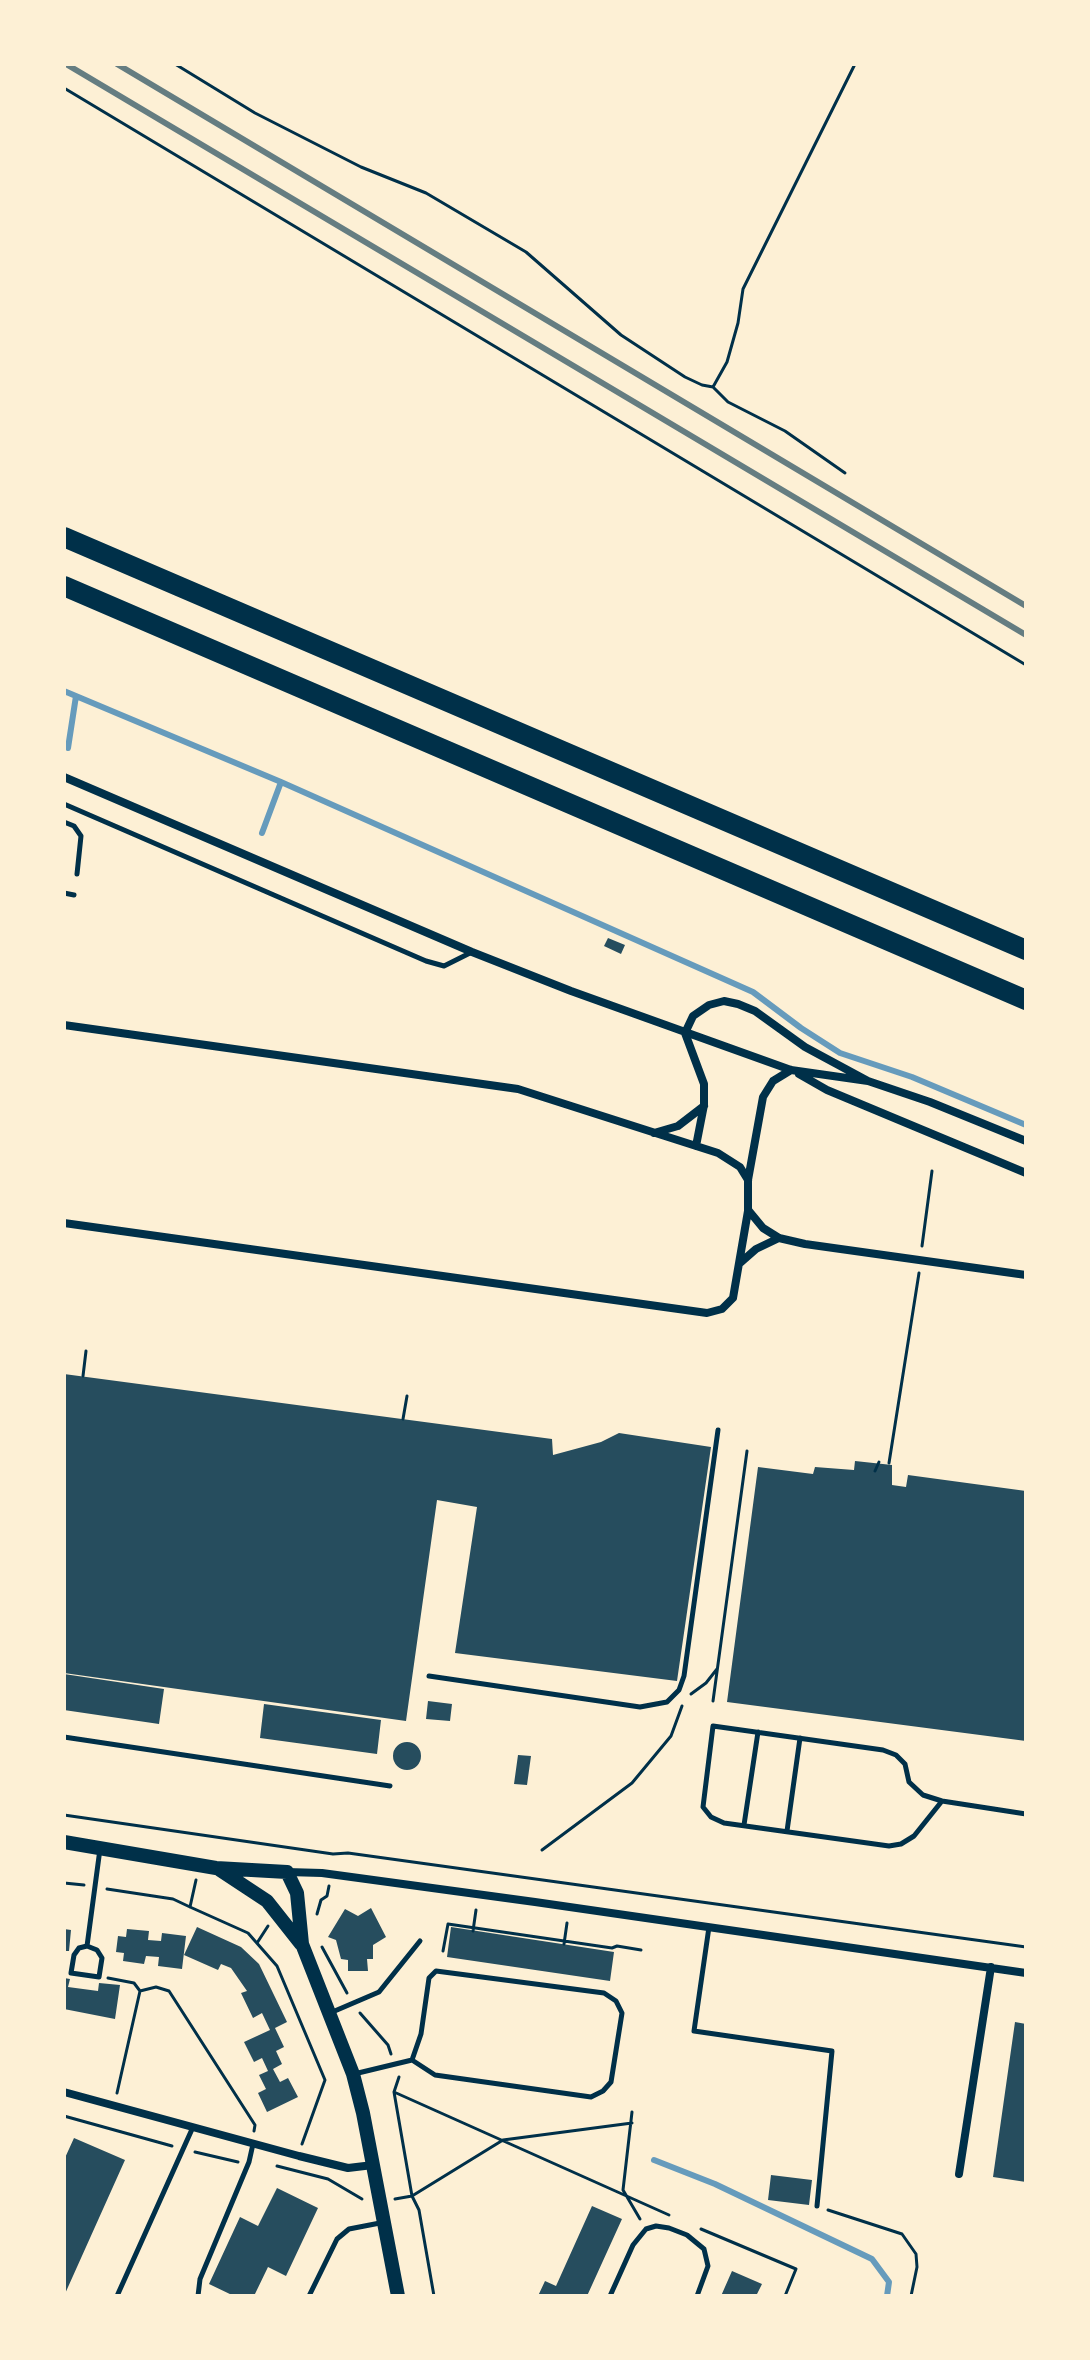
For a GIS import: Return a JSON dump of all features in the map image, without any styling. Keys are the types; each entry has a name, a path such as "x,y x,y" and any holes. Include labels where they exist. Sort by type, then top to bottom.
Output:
{"highway":[{"path":"64,537 1026,950"},
{"path":"64,586 1026,1000"}],"street":[{"path":"64,777 472,952 791,1070 827,1090 1026,1173"},
{"path":"696,1146 704,1105 704,1084 685,1033 693,1016 709,1005 724,1001 755,1011 805,1047 868,1081 1026,1141"},
{"path":"64,1025 518,1089 696,1146 731,1160 748,1180"},
{"path":"64,1223 707,1313 722,1309 733,1298 748,1211 748,1180 763,1097 773,1081 791,1070 868,1081"},
{"path":"654,1133 678,1126 704,1105"},
{"path":"748,1211 763,1228 779,1238 805,1244 1026,1275"},
{"path":"740,1263 756,1249 779,1238"},
{"path":"64,1842 216,1868 322,1873 1026,1973"},
{"path":"216,1868 267,1901 302,1944"},
{"path":"287,1872 297,1893 302,1944 353,2074 398,2296"},
{"path":"959,2174 991,1967"},
{"path":"64,2092 348,2168 373,2165"}],"lane":[{"path":"64,804 426,961 444,966 472,952"},
{"path":"64,822 74,826 81,836 77,874"},
{"path":"64,893 74,895"},
{"path":"429,1676 640,1707 667,1702 679,1690 684,1676 718,1430"},
{"path":"942,1801 914,1836 901,1844 889,1846 724,1823 711,1817 703,1807 713,1726 883,1750 896,1755 905,1764 909,1782 923,1795 942,1801 1026,1814"},
{"path":"744,1825 758,1732"},
{"path":"64,1737 390,1786"},
{"path":"787,1831 800,1738"},
{"path":"87,1946 100,1846"},
{"path":"709,1927 694,2031 832,2051 817,2206"},
{"path":"329,2013 379,1992 420,1941"},
{"path":"87,1946 97,1950 102,1958 99,1977 71,1973 74,1955 79,1948 87,1946"},
{"path":"353,2074 412,2060 435,2075 591,2097 611,2082 622,2013 616,2001 604,1993 436,1971 429,1978 421,2034 412,2060"},
{"path":"117,2296 193,2127"},
{"path":"198,2296 200,2279 249,2162 253,2143"},
{"path":"309,2296 337,2239 349,2229 384,2223"},
{"path":"610,2296 633,2245 646,2229 656,2226 669,2228 700,2244 708,2266 697,2296"}],"path":[{"path":"175,64 255,113 361,167 426,193 526,252 621,335 685,377 713,387 728,402 785,431 845,473"},
{"path":"713,387 727,362 743,289 855,64"},
{"path":"64,88 1026,665"},
{"path":"889,1463 932,1171"},
{"path":"83,1376 86,1351"},
{"path":"403,1419 407,1396"},
{"path":"713,1701 747,1451"},
{"path":"875,1471 879,1462"},
{"path":"542,1850 632,1783 671,1736 682,1704 717,1669"},
{"path":"64,1815 1026,1947"},
{"path":"190,1907 196,1879 208,1883"},
{"path":"64,1883 173,1899 248,1933 277,1966 325,2080 299,2156"},
{"path":"321,1900 327,1896"},
{"path":"474,1929 476,1910"},
{"path":"257,1943 268,1927 267,1918"},
{"path":"564,1943 567,1923"},
{"path":"443,1951 448,1924 564,1943 641,1950"},
{"path":"99,1977 134,1983 140,1991 114,2106"},
{"path":"140,1991 156,1987 169,1991 255,2125 253,2143"},
{"path":"434,2296 394,2092 670,2215"},
{"path":"632,2112 623,2190 646,2229"},
{"path":"64,2116 231,2162 259,2161 328,2179 359,2195 367,2204"},
{"path":"412,2196 503,2140 632,2123"},
{"path":"817,2206 902,2234 916,2254 917,2267 911,2296"},
{"path":"698,2228 796,2269 785,2296"}],"building":[{"path":"608,938 625,945 621,954 604,946"},
{"path":"64,1374 552,1439 553,1455 601,1442 619,1433 711,1447 677,1681 455,1653 477,1507 437,1500 406,1721 64,1673"},
{"path":"855,1461 892,1465 892,1485 906,1487 908,1475 1026,1491 1026,1741 727,1702 758,1467 813,1474 815,1467 854,1470"},
{"path":"64,1674 164,1689 159,1724 64,1710"},
{"path":"428,1701 452,1704 450,1721 426,1719"},
{"path":"264,1704 381,1720 377,1754 260,1738"},
{"path":"407,1742 417,1746 421,1756 417,1766 407,1770 397,1766 393,1756 397,1746"},
{"path":"518,1755 531,1756 527,1785 514,1784"},
{"path":"371,1908 386,1937 373,1945 373,1959 367,1959 368,1971 348,1971 348,1960 341,1959 336,1940 328,1937 345,1909 358,1916"},
{"path":"197,1927 241,1947 259,1964 287,2022 275,2028 284,2047 276,2051 282,2064 273,2069 280,2082 288,2078 298,2097 267,2112 258,2093 266,2089 259,2075 268,2071 262,2058 254,2062 244,2042 270,2030 262,2013 253,2018 241,1993 247,1991 231,1968 221,1964 218,1970 184,1955"},
{"path":"451,1927 614,1952 610,1981 447,1957"},
{"path":"64,1929 71,1930 69,1951 64,1951"},
{"path":"127,1929 149,1931 148,1940 161,1941 162,1933 186,1936 182,1969 158,1966 159,1957 146,1956 144,1964 123,1961 124,1953 116,1952 118,1936 126,1937"},
{"path":"64,1978 70,1979 68,1987 98,1991 99,1983 120,1985 115,2019 64,2009"},
{"path":"1015,2022 1026,2024 1026,2182 993,2177"},
{"path":"74,2138 125,2160 64,2296 64,2160"},
{"path":"771,2175 812,2180 809,2205 768,2200"},
{"path":"277,2188 318,2208 286,2276 268,2267 254,2296 234,2296 209,2284 240,2217 258,2226"},
{"path":"592,2206 622,2219 587,2296 538,2296 545,2281 556,2286"},
{"path":"732,2271 762,2284 756,2296 721,2296"}],"waterway":[{"path":"64,691 281,782 753,992 840,1053 912,1077 1026,1125"},
{"path":"68,748 76,696"},
{"path":"262,833 281,782"},
{"path":"654,2160 715,2184 872,2259 889,2282 887,2296"}],"railway":[{"path":"66,64 1026,635"},
{"path":"117,64 1026,606"}]}
